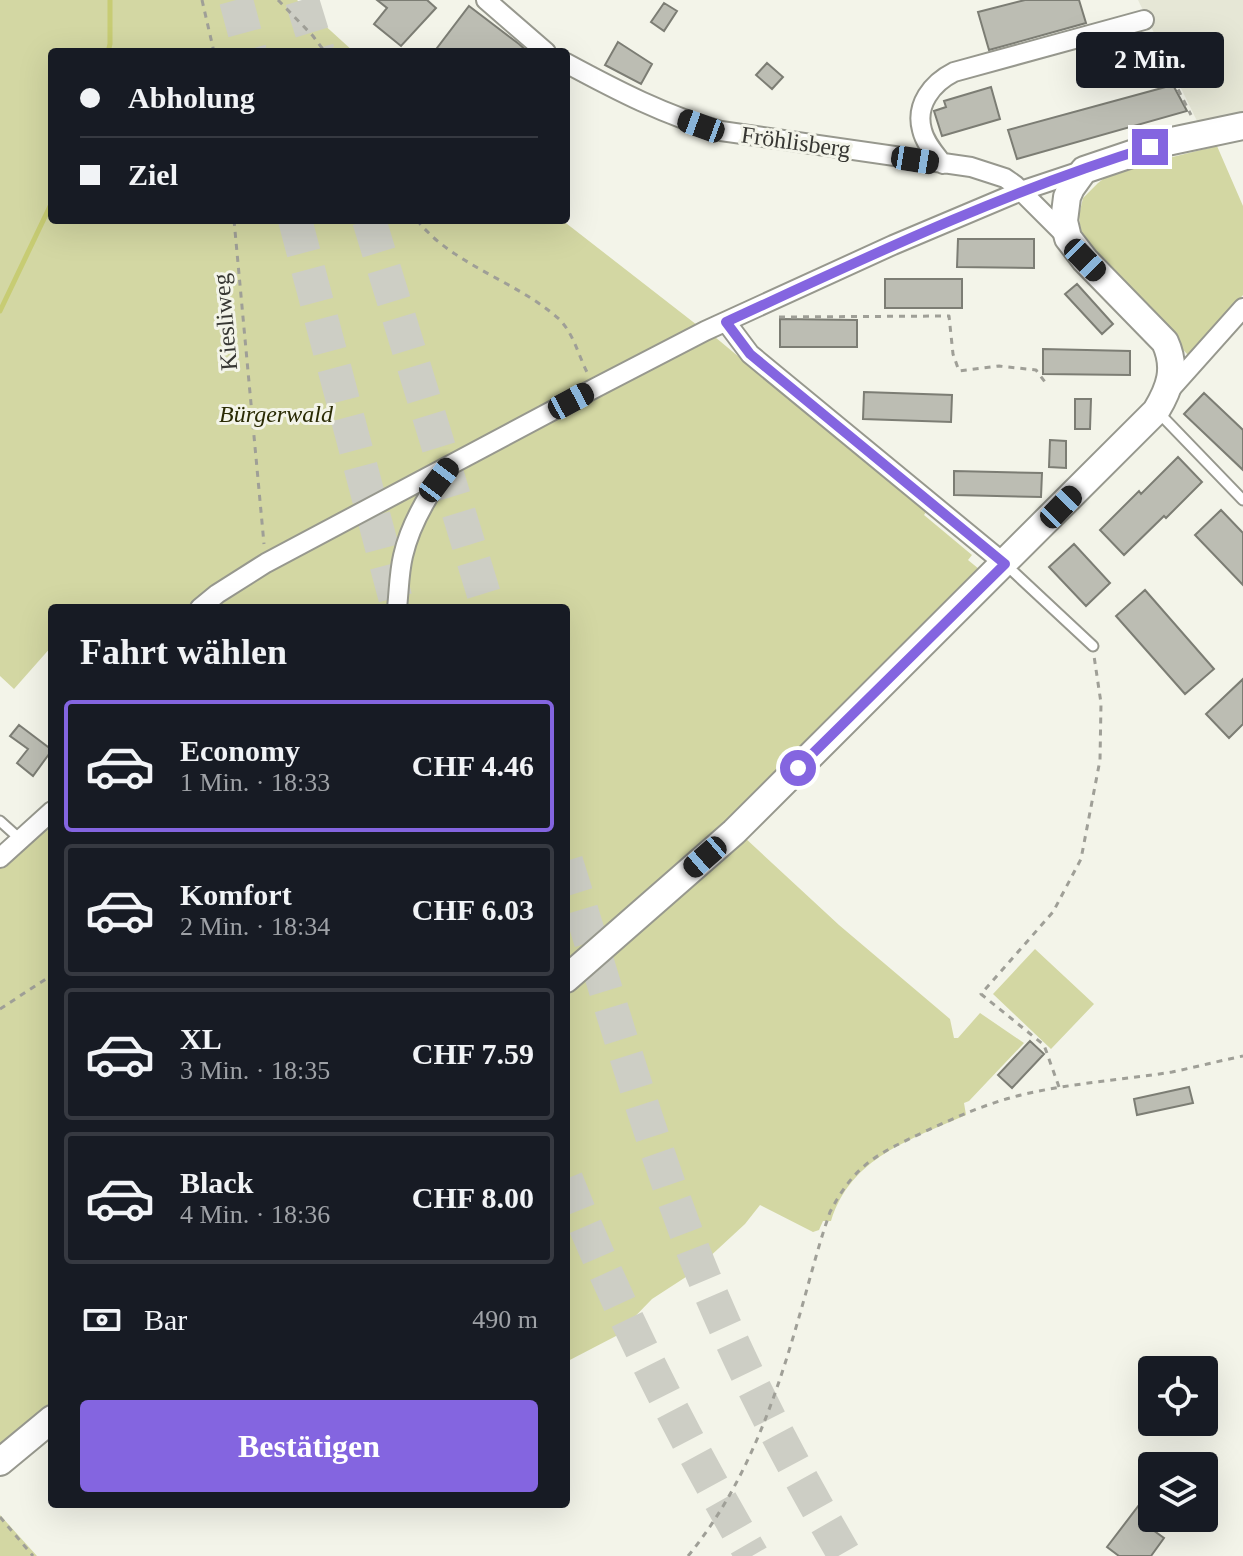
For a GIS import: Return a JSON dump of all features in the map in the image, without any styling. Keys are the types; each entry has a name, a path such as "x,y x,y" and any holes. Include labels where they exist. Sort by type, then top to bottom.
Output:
{"street":[{"path":"486,0 541,48"},
{"path":"943,164 922,131 920,114 925,99 939,79 954,72 1144,20"},
{"name":"Fröhlisberg","path":"570,65 645,105 711,128 981,170 1005,178 1068,238"},
{"path":"205,604 266,563 595,388 726,322 893,245 1021,191 1167,142 1243,126"},
{"path":"1084,170 1067,197 1064,221 1068,238 1085,260 1165,342 1172,367 1170,386 1161,403"},
{"path":"570,976 734,832 1005,564 1161,403 1243,308"},
{"path":"726,322 750,354 1005,564"},
{"path":"397,604 407,539 428,494 450,465"},
{"path":"0,858 48,814"},
{"path":"0,1462 48,1421"}],"lane":[{"path":"1161,403 1243,500"},
{"path":"1005,564 1093,646"},
{"path":"0,821 20,839"}],"path":[{"path":"202,0 213,48"},
{"path":"278,0 322,48"},
{"path":"1144,20 1196,124"},
{"name":"Kiesliweg","path":"234,224 266,563"},
{"path":"421,224 443,246 470,265 531,299 559,319 570,333 595,388"},
{"path":"776,311 779,317 949,316 953,354 959,371 999,366 1036,370 1048,386"},
{"path":"1059,1087 1044,1045 981,994 1053,912 1081,859 1100,760 1101,703 1093,646"},
{"path":"0,1009 48,978"},
{"path":"688,1556 726,1504 747,1462 786,1362 827,1220 851,1178 881,1153 968,1112 1020,1095 1172,1071 1243,1056"},
{"path":"0,1517 33,1556"}],"shaded area":[{"path":"1138,0 1243,0 1243,112 1197,121"}],"green space":[{"name":"Bürgerwald","path":"0,0 297,0 350,48 48,48 48,224 567,224 697,325 705,339 715,337 926,512 924,515 972,555 968,560 985,574 744,837 839,925 950,1019 954,1038 958,1038 980,1013 1024,1043 964,1103 966,1115 904,1143 868,1166 840,1199 831,1221 823,1221 819,1230 813,1232 760,1205 745,1224 692,1273 652,1299 616,1336 570,1360 570,604 48,604 48,651 14,689 0,676"},
{"path":"1217,146 1243,206 1243,295 1189,356 1088,250 1081,234 1079,215 1083,198 1112,172"},
{"path":"48,815 48,1422 0,1462 0,858"},
{"path":"1035,949 1094,1004 1051,1049 993,994"},
{"path":"0,1515 37,1556 0,1556"}],"building":[{"path":"377,0 427,0 436,8 401,46 374,24 387,8"},
{"path":"1025,0 1079,0 1086,23 989,50 978,12"},
{"path":"664,3 677,11 664,31 651,22"},
{"path":"469,6 524,48 437,48"},
{"path":"618,42 652,64 641,84 605,65"},
{"path":"767,63 783,77 772,89 756,75"},
{"path":"1173,85 1187,111 1017,159 1008,130"},
{"path":"991,87 1000,119 942,136 934,111 946,107 944,101"},
{"path":"958,239 1034,239 1034,268 957,267"},
{"path":"885,279 962,279 962,308 885,308"},
{"path":"1077,284 1113,324 1102,334 1065,294"},
{"path":"780,319 857,320 857,347 780,347"},
{"path":"1043,349 1130,351 1130,375 1043,374"},
{"path":"864,392 952,395 951,422 863,419"},
{"path":"1204,393 1243,430 1243,470 1184,414"},
{"path":"1075,399 1091,399 1090,429 1075,429"},
{"path":"1050,440 1066,441 1066,468 1049,467"},
{"path":"1178,457 1202,482 1124,555 1100,530"},
{"path":"954,471 1042,473 1041,497 954,495"},
{"path":"1221,510 1243,533 1243,585 1195,535"},
{"path":"1074,544 1110,583 1086,606 1049,567"},
{"path":"1145,590 1214,669 1185,694 1116,616"},
{"path":"1243,679 1243,724 1229,738 1206,714"},
{"path":"19,725 48,747 48,755 33,776 17,763 28,749 10,736"},
{"path":"1030,1041 1044,1054 1012,1088 998,1075"},
{"path":"1189,1087 1193,1103 1137,1115 1134,1099"},
{"path":"1138,1506 1138,1532 1156,1532 1164,1538 1151,1556 1119,1556 1107,1547"}],"waterway":[{"path":"109,48 110,0"},
{"path":"0,311 48,210"}],"tunnel":[{"path":"236,0 249,48"},
{"path":"302,0 317,48"},
{"path":"296,224 397,604"},
{"path":"370,224 487,604"},
{"path":"570,874 652,1134 700,1267 757,1394 845,1556"},
{"path":"570,1188 652,1371 752,1556"}],"route":[{"path":"798,768 1005,564 750,354 726,322 893,245 1021,191 1150,147"}]}
